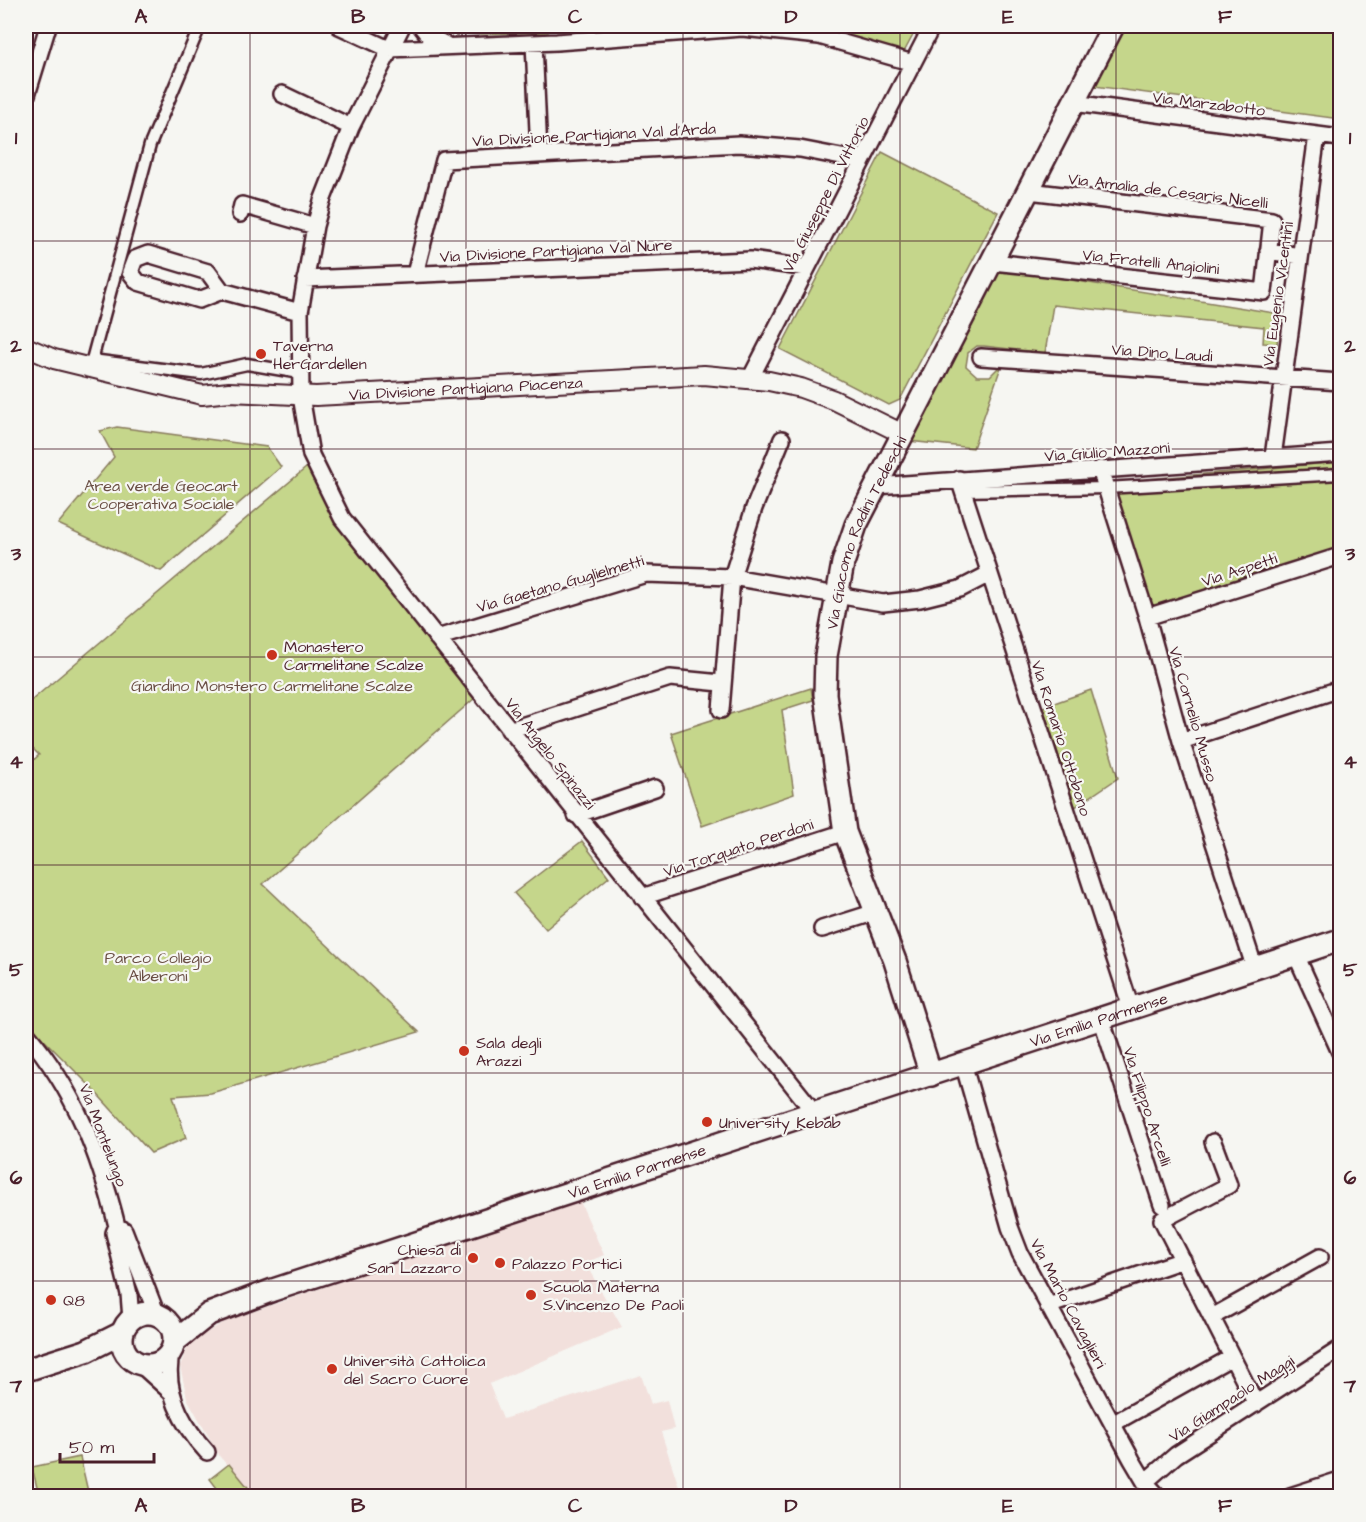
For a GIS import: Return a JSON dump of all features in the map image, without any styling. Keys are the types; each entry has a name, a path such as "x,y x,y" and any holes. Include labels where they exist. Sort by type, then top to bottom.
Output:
{"main road":[{"name":"Via Giacomo Radini Tedeschi","path":"931,1075 895,962 846,832 825,694 826,656 836,596 848,546 876,486 1113,26"},
{"name":"Via Emilia Parmense","path":"26,1370 86,1351 127,1326 143,1313 161,1317 209,1314 298,1282 1341,940"},
{"name":"Via Emilia Parmense","path":"86,1351 94,1355 135,1361 162,1361 173,1346 209,1314"},
{"path":"161,1317 172,1329 173,1346"},
{"path":"127,1326 123,1346 135,1361"}],"street":[{"path":"26,98 48,26"},
{"path":"200,26 150,145 92,360 201,374 247,364 300,374"},
{"path":"339,26 389,49 534,43 742,28 819,36 913,63"},
{"name":"Via Angelo Spinazzi","path":"402,26 351,127 315,226 300,312 301,396 311,455 342,518 814,1112"},
{"path":"422,26 429,36 448,46"},
{"name":"Via Giuseppe Di Vittorio","path":"750,379 932,26"},
{"path":"534,43 539,153"},
{"path":"282,94 351,127"},
{"name":"Via Marzabotto","path":"1073,103 1341,138"},
{"name":"Via Eugenio Vicentini","path":"1273,458 1317,135"},
{"name":"Via Divisione Partigiana Val d'Arda","path":"415,274 444,160 539,153 739,144 800,149 862,161"},
{"name":"Via Amalia de Cesaris Nicelli","path":"1029,191 1272,220 1268,252"},
{"path":"240,214 242,205 315,226"},
{"path":"1268,252 1300,255"},
{"name":"Via Fratelli Angiolini","path":"993,261 1264,292 1268,252"},
{"path":"222,291 208,272 148,254 135,259 130,272 138,282 199,300 222,291 300,312"},
{"name":"Via Divisione Partigiana Val Nure","path":"305,279 750,260 807,268"},
{"name":"Via Divisione Partigiana Piacenza","path":"26,347 54,359 202,395 229,392 301,396 704,375 750,379 801,388 852,408 903,434"},
{"name":"Via Dino Laudi","path":"981,357 1341,382"},
{"path":"26,364 54,359"},
{"path":"721,710 721,683 732,577 754,508 782,439"},
{"name":"Via Giulio Mazzoni","path":"876,486 961,485 1100,470 1341,453"},
{"name":"Via Cornelio Musso","path":"1100,470 1147,617 1181,741 1255,969"},
{"path":"961,485 1106,488 1341,474"},
{"name":"Via Romario Ottobono","path":"961,485 1131,1008"},
{"name":"Via Aspetti","path":"1147,617 1341,556"},
{"name":"Via Gaetano Guglielmetti","path":"437,638 646,574 732,577 883,603 920,599 960,589 989,574"},
{"path":"509,730 670,678 721,683"},
{"path":"1181,741 1341,689"},
{"path":"576,815 655,788"},
{"name":"Via Torquato Perdoni","path":"642,897 846,832"},
{"path":"822,929 876,912"},
{"path":"1296,955 1341,1052"},
{"name":"Via Filippo Arcelli","path":"1101,1018 1162,1205"},
{"name":"Via Montelungo","path":"26,1033 50,1062 74,1101 90,1141 117,1226 123,1230 161,1317"},
{"name":"Via Mario Cavaglieri","path":"963,1063 1010,1227 1020,1253 1145,1482 1158,1497"},
{"path":"1213,1142 1228,1185 1162,1220 1256,1404"},
{"name":"Via Montelungo","path":"117,1226 114,1233 129,1294 127,1326"},
{"path":"1212,1317 1320,1257"},
{"path":"1048,1306 1183,1260"},
{"path":"173,1346 172,1393 179,1415 189,1433 207,1452"},
{"name":"Via Giampaolo Maggi","path":"1145,1482 1176,1455 1341,1349"},
{"path":"1114,1423 1232,1357"},
{"path":"135,1361 172,1393"},
{"path":"1290,1497 1341,1480"}],"shaded area":[{"name":"Università Cattolica del Sacro Cuore","path":"579,1199 604,1255 585,1263 622,1327 489,1384 503,1419 641,1375 651,1404 667,1400 674,1429 661,1432 682,1496 255,1496 220,1457 187,1398 180,1366 189,1343 226,1321"}],"green space":[{"path":"478,26 548,26 548,32 480,34"},
{"path":"757,26 918,26 904,52 821,32"},
{"path":"1127,26 1340,26 1340,119 1094,86"},
{"path":"882,152 998,212 900,400 889,405 780,349"},
{"path":"997,268 1280,314 1277,344 1263,343 1264,327 1053,305 1045,353 977,346 968,353 966,366 977,376 990,376 1002,364 973,448 909,441"},
{"name":"Area verde Geocart Cooperativa Sociale","path":"117,427 267,447 281,467 161,571 58,524 114,457 100,431"},
{"path":"1340,462 1340,556 1147,617 1114,482"},
{"path":"307,467 475,698 263,884 419,1032 211,1093 173,1096 186,1138 151,1153 89,1085 26,1022 26,767 39,755 26,742 26,705"},
{"path":"811,688 813,700 782,710 794,794 702,826 671,733"},
{"path":"1091,690 1118,778 1075,807 1043,707"},
{"path":"582,841 609,877 546,929 514,893"},
{"path":"80,1457 89,1496 39,1496 32,1467"},
{"path":"229,1464 255,1496 223,1496 210,1479"}],"place":[{"name":"Taverna HerGardellen","path":"261,354"},
{"name":"Monastero Carmelitane Scalze","path":"272,655"},
{"name":"Sala degli Arazzi","path":"464,1051"},
{"name":"University Kebab","path":"707,1122"},
{"name":"Chiesa di San Lazzaro","path":"473,1258"},
{"name":"Palazzo Portici","path":"500,1263"},
{"name":"Scuola Materna S.Vincenzo De Paoli","path":"531,1295"},
{"name":"Q8","path":"51,1300"},
{"name":"Università Cattolica del Sacro Cuore","path":"332,1369"}],"park label":[{"name":"Giardino Monstero Carmelitane Scalze","path":"272,685"},
{"name":"Parco Collegio Alberoni","path":"158,966"}]}
